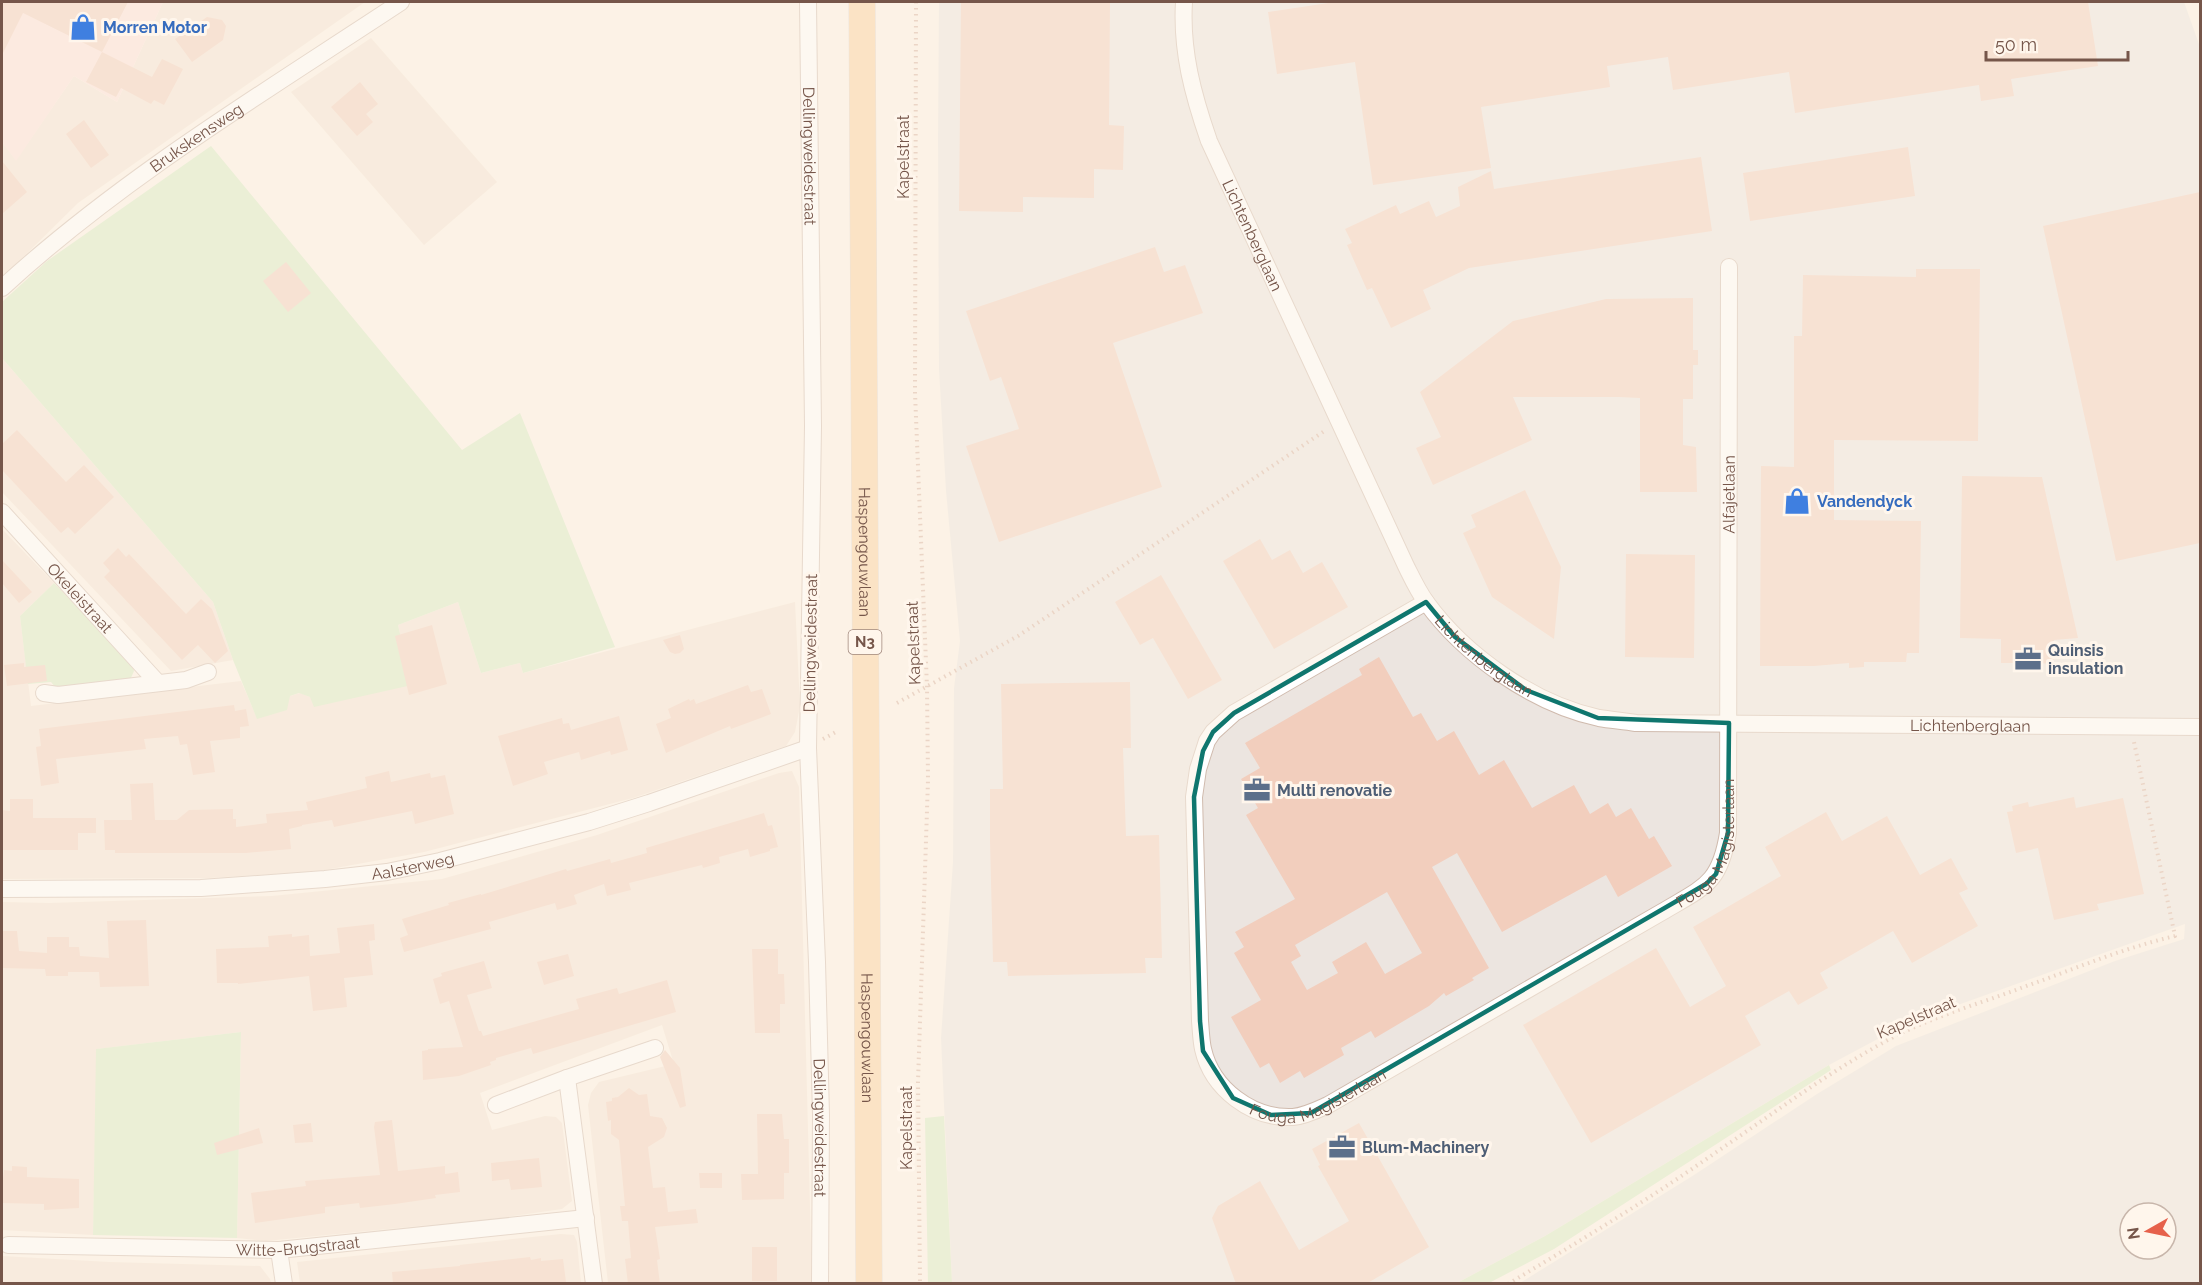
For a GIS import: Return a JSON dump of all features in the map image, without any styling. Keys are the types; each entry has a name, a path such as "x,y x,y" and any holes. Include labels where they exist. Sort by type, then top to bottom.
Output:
{"main road":[{"name":"Haspengouwlaan","path":"862,2 869,1284"}],"street":[{"name":"Brukskensweg","path":"2,288 36,256 129,182 401,2"},
{"name":"Dellingweidestraat","path":"808,2 813,437 808,747 818,962 820,1284"},
{"name":"Lichtenberglaan","path":"1184,2 1185,57 1195,100 1209,141 1406,566 1426,602 1455,637 1496,671 1526,690 1562,705 1598,718 1636,723 2200,727"},
{"name":"Alfajetlaan","path":"1729,267 1729,723"},
{"name":"Okeleistraat","path":"2,512 158,683"},
{"name":"Fouga Magisterlaan","path":"1426,602 1234,713 1213,732 1203,750 1194,797 1200,1022 1203,1051 1217,1079 1233,1098 1250,1108 1271,1115 1293,1117 1319,1109 1662,912 1706,884 1719,868 1728,832 1729,723"},
{"path":"44,693 58,695 186,680 208,672"},
{"name":"Aalsterweg","path":"2,889 201,888 387,872 440,861 589,822 808,747"},
{"path":"496,1105 655,1048"},
{"path":"567,1078 594,1284"},
{"name":"Witte-Brugstraat","path":"8,1245 279,1250 586,1218"},
{"path":"279,1250 284,1284"}],"path":[{"name":"Kapelstraat","path":"916,2 915,393 927,687 928,780 918,1082 920,1284"},
{"path":"897,703 1018,636 1339,421"},
{"name":"Kapelstraat","path":"1508,1284 1603,1227 1798,1095 1887,1041 1934,1020 2101,959 2175,936 2130,726"}],"highlighted area":[{"path":"1426,602 1455,637 1526,690 1598,718 1729,723 1728,833 1716,874 1706,884 1311,1113 1271,1115 1233,1098 1203,1051 1200,1021 1194,797 1203,751 1213,732 1234,713"}],"shaded area":[{"path":"2,2 163,2 117,102 74,76 16,161 2,142"},
{"path":"163,2 365,2 78,203 2,278 2,142 16,160 74,76 117,102"},
{"path":"939,2 2184,2 2200,47 2200,1283 1520,1283 1896,1046 2115,961 2184,939 2185,924 1941,1011 1889,1033 1829,1065 1545,1236 1457,1283 952,1283 941,1038 953,862 954,688 960,641 946,491 939,369"},
{"path":"371,38 497,182 424,245 291,92"},
{"path":"2,358 213,602 233,660 171,671 2,492"},
{"path":"2,529 54,583 20,616 31,706 241,681 257,718 290,696 300,693 310,697 412,685 398,625 458,602 481,673 520,663 523,673 795,602 800,706 795,732 786,746 633,798 424,852 319,871 209,878 2,879"},
{"path":"792,771 799,787 812,1283 608,1283 588,1105 591,1093 599,1082 674,1064 662,1025 480,1093 492,1130 545,1116 556,1117 562,1123 572,1201 562,1209 500,1218 266,1241 237,1238 241,1032 97,1049 93,1235 2,1230 2,902 49,903 272,896 442,879 597,835 779,773"},
{"path":"561,1234 574,1235 577,1242 581,1283 300,1283 297,1262"},
{"path":"2,1256 109,1262 260,1266 271,1283 2,1283"}],"green space":[{"path":"211,146 462,450 520,413 615,647 523,673 520,663 481,673 458,602 398,625 412,685 314,707 310,697 299,693 290,696 287,710 257,719 213,602 2,358 2,302 47,261"},
{"path":"54,583 132,664 134,671 130,680 57,689 51,682 28,684 20,616"},
{"path":"241,1032 237,1238 93,1235 96,1049"},
{"path":"1829,1065 1831,1070 1554,1249 1489,1283 1457,1283 1545,1236"},
{"path":"944,1116 952,1283 928,1283 925,1118"}],"building":[{"name":"Morren Motor","path":"2,2 128,2 102,52 23,13 2,55"},
{"path":"961,2 1110,2 1109,125 1124,126 1123,170 1094,169 1094,198 1023,197 1023,212 959,211"},
{"path":"1335,2 2088,2 2098,66 2011,79 2014,96 1981,101 1979,85 1795,113 1789,72 1673,90 1668,57 1607,66 1610,87 1481,107 1491,168 1373,185 1355,62 1277,74 1268,12"},
{"path":"207,17 222,20 226,26 223,40 192,62 175,39"},
{"path":"102,52 152,77 162,59 183,69 164,105 154,100 151,104 121,88 116,97 86,82"},
{"path":"360,82 378,104 366,114 373,122 357,136 331,107"},
{"path":"84,120 109,155 91,168 66,134"},
{"path":"1908,147 1915,196 1750,221 1743,173"},
{"path":"1701,157 1712,231 1469,268 1423,290 1431,309 1391,328 1372,288 1367,290 1347,245 1352,243 1345,229 1396,205 1400,214 1429,201 1436,217 1460,206 1458,187 1491,171 1494,189"},
{"path":"2,161 27,192 2,214"},
{"path":"2200,192 2200,543 2116,561 2043,226"},
{"path":"1155,247 1164,272 1185,265 1203,313 1113,343 1162,487 999,542 966,446 1019,429 1001,377 990,381 966,311"},
{"path":"286,262 311,293 288,312 263,281"},
{"path":"1916,269 1980,269 1978,441 1834,440 1834,520 1921,521 1919,653 1907,653 1906,662 1864,662 1864,667 1849,668 1849,663 1814,666 1760,666 1761,466 1794,467 1794,336 1802,336 1803,275 1916,277"},
{"path":"1693,298 1693,350 1698,350 1698,365 1693,365 1693,399 1683,399 1683,445 1696,447 1697,492 1640,492 1640,398 1619,397 1513,397 1532,440 1433,485 1416,448 1441,437 1420,392 1513,321 1606,299"},
{"path":"17,430 66,482 84,465 114,497 75,534 68,527 61,533 2,470 2,444"},
{"path":"1962,476 2042,477 2078,638 2054,640 2054,664 2037,663 2037,668 2019,667 2019,663 2001,663 2001,639 1960,638"},
{"path":"1525,490 1561,567 1554,639 1492,597 1463,533 1476,527 1471,515"},
{"path":"1260,539 1272,560 1290,550 1303,573 1322,562 1348,607 1274,649 1223,561"},
{"path":"118,548 126,557 129,554 186,614 201,599 212,609 228,651 215,663 198,645 182,660 104,577 110,571 103,563"},
{"path":"1626,554 1695,555 1694,658 1625,657"},
{"path":"2,560 32,592 19,603 2,583"},
{"path":"1161,575 1222,680 1188,699 1153,638 1140,645 1115,602"},
{"path":"432,625 447,684 409,695 395,636"},
{"path":"680,635 684,649 680,653 670,652 663,640"},
{"path":"1379,657 1413,717 1421,713 1437,741 1454,731 1479,775 1504,760 1532,808 1574,785 1590,814 1608,803 1616,817 1631,808 1649,839 1654,836 1672,866 1618,897 1606,875 1502,932 1457,853 1432,867 1489,968 1472,978 1474,980 1446,996 1444,993 1429,1006 1375,1038 1371,1031 1341,1048 1344,1055 1304,1078 1300,1071 1280,1083 1269,1063 1260,1068 1231,1017 1261,1000 1234,953 1244,947 1235,932 1295,899 1246,815 1258,808 1241,779 1260,768 1245,743 1362,675 1359,669","holes":["1387,892 1422,953 1385,974 1366,942 1332,962 1338,973 1307,990 1291,962 1301,956 1295,945"]},
{"path":"24,663 24,667 45,665 47,681 7,686 4,665"},
{"path":"1130,682 1131,748 1123,748 1126,836 1159,835 1162,958 1145,958 1146,973 1008,976 1007,962 993,962 990,841 990,789 1003,789 1001,684"},
{"path":"748,685 751,692 762,689 771,714 731,729 730,726 666,753 656,724 671,718 668,709 689,699 690,701 694,699 696,704"},
{"path":"234,705 235,711 246,709 249,726 240,727 240,738 210,741 215,772 193,775 187,744 180,745 178,736 144,739 146,749 56,759 59,783 41,786 36,747 41,746 39,729"},
{"path":"619,716 628,750 611,755 610,751 581,760 579,752 544,762 548,774 513,786 498,736 562,718 563,724 569,723 571,730"},
{"path":"389,771 391,782 430,773 431,778 445,775 454,814 415,824 412,811 334,827 332,820 302,825 289,829 291,849 246,853 115,853 115,850 105,850 104,820 132,820 130,784 153,783 155,820 177,820 189,810 233,809 236,827 267,823 266,814 308,810 306,802 367,788 365,777"},
{"path":"2074,797 2076,808 2123,798 2144,894 2097,904 2099,910 2054,920 2038,848 2016,853 2007,812 2013,811 2012,806 2028,802 2029,807"},
{"path":"10,799 33,799 33,818 96,818 96,833 78,833 78,850 2,850 2,810 10,811"},
{"path":"1826,812 1842,841 1887,816 1920,875 1951,858 1968,889 1959,893 1978,926 1912,963 1893,931 1820,973 1828,988 1798,1005 1789,991 1745,1016 1761,1045 1591,1143 1523,1025 1656,948 1690,1007 1726,986 1693,927 1781,876 1765,847"},
{"path":"764,813 768,826 772,825 778,847 770,851 750,857 748,849 719,857 720,863 703,868 702,865 629,883 631,890 607,896 604,884 574,895 577,904 557,910 555,903 489,922 491,929 404,952 400,938 408,935 402,919 449,905 448,903 566,869 567,871 610,859 611,863 647,853 646,848"},
{"path":"146,920 149,986 100,987 99,972 68,972 68,976 46,976 45,969 2,968 2,931 17,931 19,951 47,953 47,937 69,937 69,947 79,947 80,956 109,958 107,921"},
{"path":"374,924 375,940 369,941 373,975 344,978 347,1007 313,1011 309,976 238,984 217,983 216,949 269,947 268,936 292,934 292,937 309,935 310,956 340,953 337,928"},
{"path":"752,949 778,949 778,974 784,974 785,1004 780,1004 780,1033 755,1033"},
{"path":"568,954 574,976 544,985 537,962"},
{"path":"484,961 492,988 467,995 479,1031 483,1036 579,1009 576,999 617,988 619,994 667,980 676,1012 533,1054 531,1048 496,1058 490,1062 491,1065 459,1076 423,1080 422,1051 463,1047 449,1001 440,1004 433,979 442,976 441,973"},
{"path":"665,1050 680,1068 686,1106 680,1108 660,1057"},
{"path":"629,1088 639,1095 647,1094 650,1116 662,1118 667,1128 664,1137 648,1147 653,1188 665,1187 668,1212 696,1209 698,1223 655,1227 660,1259 657,1260 660,1284 628,1284 625,1259 631,1258 628,1221 622,1221 620,1206 625,1206 619,1140 611,1134 611,1120 608,1121 606,1102 612,1101 612,1098 618,1097"},
{"path":"757,1114 782,1114 784,1139 789,1139 789,1173 784,1173 784,1199 742,1200 741,1174 758,1174"},
{"path":"392,1120 398,1171 445,1166 445,1174 458,1172 460,1192 435,1195 436,1198 360,1208 359,1203 325,1207 325,1213 255,1223 251,1193 306,1186 305,1181 380,1175 375,1122"},
{"path":"311,1123 313,1142 295,1143 293,1125"},
{"path":"1359,1123 1429,1247 1366,1284 1236,1284 1212,1218 1218,1206 1260,1181 1299,1250 1349,1221 1318,1166 1320,1165 1312,1149"},
{"path":"259,1128 263,1143 217,1155 214,1143"},
{"path":"539,1158 542,1187 511,1190 509,1179 492,1181 491,1163"},
{"path":"12,1166 27,1167 27,1177 79,1179 79,1208 44,1210 44,1204 2,1203 4,1170 12,1171"},
{"path":"699,1173 722,1173 722,1188 700,1188"},
{"path":"752,1247 777,1247 777,1281 752,1281"},
{"path":"530,1257 531,1260 541,1258 541,1261 563,1259 566,1282 393,1284 392,1272"}],"place":[{"name":"Morren Motor","path":"83,27"},
{"name":"Vandendyck","path":"1797,501"},
{"name":"Quinsis insulation","path":"2028,659"},
{"name":"Multi renovatie","path":"1257,790"},
{"name":"Blum-Machinery","path":"1342,1147"}]}
